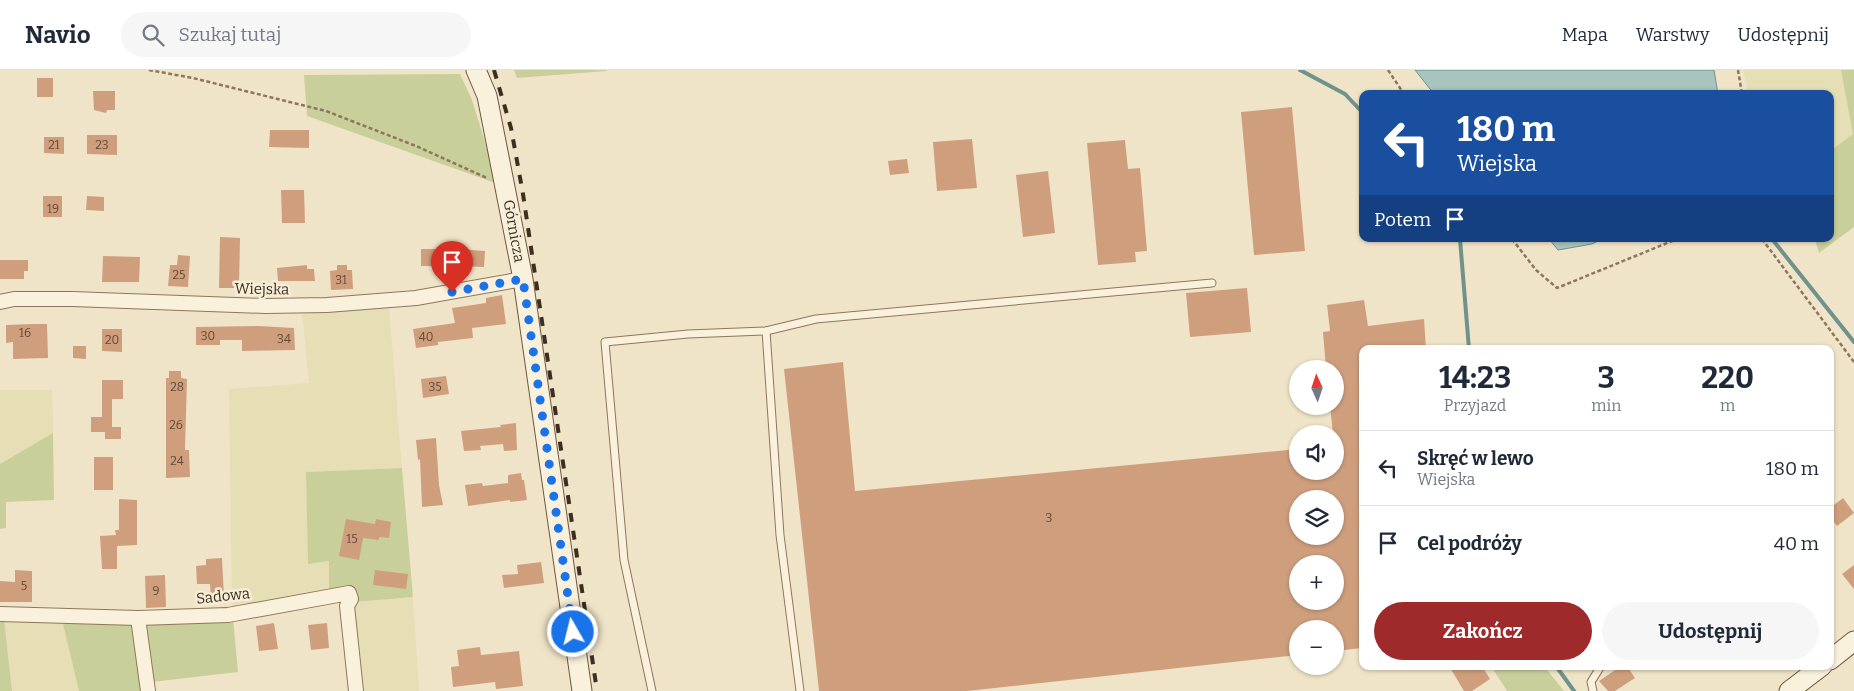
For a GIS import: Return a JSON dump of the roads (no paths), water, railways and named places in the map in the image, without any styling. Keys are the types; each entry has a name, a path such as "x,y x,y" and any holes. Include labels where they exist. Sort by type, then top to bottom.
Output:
{"street":[{"name":"Górnicza","path":"476,70 487,96 523,279 582,691"},
{"name":"Wiejska","path":"0,302 14,299 72,299 265,306 327,305 416,298 523,279"},
{"name":"Sadowa","path":"0,614 138,618 228,615 349,593 351,599 347,606 356,691"},
{"path":"138,618 148,691"},
{"path":"1834,657 1854,641"},
{"path":"1789,691 1817,670"}],"lane":[{"path":"652,691 624,560 605,342 688,334 766,331 816,319 1212,282"},
{"path":"766,331 780,534 800,691"},
{"path":"1593,691 1591,682 1598,670"}],"water":[{"path":"1415,70 1714,70 1717,90 1431,90"},
{"path":"1551,242 1596,242 1592,244 1558,250"}],"waterway":[{"path":"1300,70 1345,94 1359,109"},
{"path":"1460,242 1469,345"},
{"path":"1774,242 1854,342"},
{"path":"1559,670 1574,691"}],"railway":[{"path":"494,70 511,128 523,194 597,691"}]}
